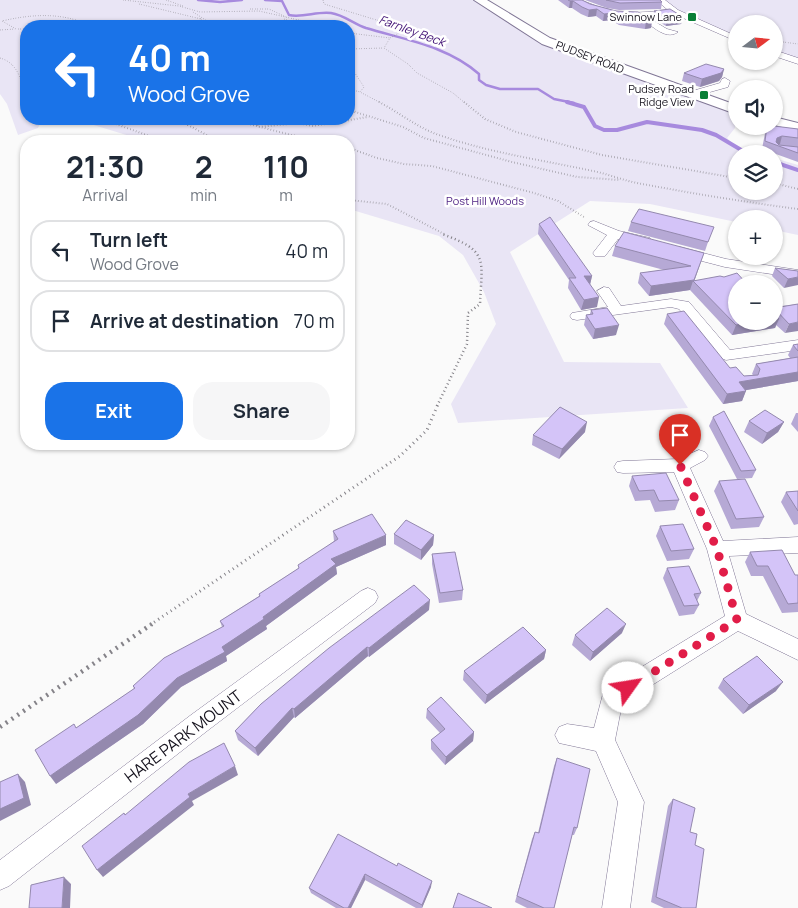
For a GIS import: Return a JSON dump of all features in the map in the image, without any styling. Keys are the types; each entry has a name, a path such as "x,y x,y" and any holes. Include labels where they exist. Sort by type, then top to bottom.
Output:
{"main road":[{"name":"PUDSEY ROAD","path":"479,0 546,40 728,107"},
{"path":"783,124 798,128"}],"street":[{"path":"578,0 584,5 622,16 674,12"},
{"path":"660,0 674,12 728,36"},
{"path":"639,16 664,31 674,32"},
{"path":"783,56 798,61"},
{"path":"692,94 726,85 725,81"},
{"path":"594,225 615,234 665,247 724,267 798,274"},
{"path":"600,253 615,234"},
{"path":"604,291 617,310"},
{"path":"577,316 671,303 684,305 731,362 798,345"},
{"path":"622,467 689,461 737,620 798,650"},
{"path":"717,549 798,545"},
{"name":"HARE PARK MOUNT","path":"0,877 198,724 368,597"},
{"path":"616,908 631,802 603,741 612,698 737,620"},
{"path":"566,735 603,741"}],"path":[{"path":"123,0 179,6 218,14 265,7 274,9 287,18"},
{"path":"126,0 201,19"},
{"path":"166,0 179,4 206,20"},
{"path":"323,0 324,4 406,29 391,38 384,48"},
{"path":"245,10 259,11 289,20"},
{"path":"196,14 201,19"},
{"path":"1,21 22,16 48,16 74,20"},
{"path":"281,17 296,20"},
{"path":"1,21 16,29"},
{"path":"0,30 20,29"},
{"path":"355,34 391,38"},
{"path":"783,43 798,44"},
{"path":"355,49 384,48 408,64 417,73 453,93 485,119 516,132 602,155 728,177"},
{"path":"0,58 6,59 14,65 20,80"},
{"path":"355,73 364,87 360,92"},
{"path":"355,91 440,136 498,153 595,171 628,181 715,198 798,209"},
{"path":"355,112 403,128 424,138 512,162 577,177 628,181"},
{"path":"355,120 370,117"},
{"path":"119,125 146,135"},
{"path":"188,125 207,135"},
{"path":"251,125 296,135"},
{"path":"258,127 278,125"},
{"path":"308,125 322,125"},
{"path":"355,150 377,158 404,164 432,166 534,193 564,204 594,225"},
{"path":"783,185 798,189"},
{"path":"0,727 258,551 352,490 400,456 427,430 467,344 468,313 480,304 482,265 476,250 459,240 442,234 407,213 387,204 355,201"}],"green space":[{"name":"Post Hill Woods","path":"0,0 479,0 546,41 728,106 729,135 727,138 734,145 728,145 728,200 783,200 783,161 798,165 798,235 783,232 783,210 728,210 728,220 650,204 590,201 510,252 564,362 660,363 688,408 458,423 451,404 496,324 484,292 463,255 439,236 355,211 355,135 126,135 94,125 355,125 355,20 20,20 20,125 39,125 38,128 18,135 7,104 0,94"},
{"path":"664,0 798,0 798,59 783,54 783,15 728,15 728,33 679,11"}],"building":[{"path":"568,0 582,0 616,11 638,12 652,20 620,18 613,13 604,14 597,9 589,10"},
{"path":"606,0 660,0 662,2 620,3"},
{"path":"670,9 683,17 667,19 654,11"},
{"path":"706,64 724,69 721,73 702,79 684,73"},
{"path":"783,127 798,129 798,138 782,136 777,138 776,142 779,145 765,141 766,135 783,135"},
{"path":"783,145 798,147 798,153 783,148"},
{"path":"639,209 714,227 708,242 631,222"},
{"path":"550,217 592,276 584,276 599,297 584,300 569,278 576,278 539,224"},
{"path":"624,232 704,253 694,280 651,286 640,273 691,266 615,246"},
{"path":"775,268 798,271 798,277 788,279"},
{"path":"720,276 728,276 728,317 693,281"},
{"path":"798,304 798,322 789,324 783,318 783,306"},
{"path":"607,308 619,325 595,329 586,315 593,314 591,310"},
{"path":"684,311 730,368 736,367 744,376 758,375 760,369 756,364 798,357 798,372 739,382 746,391 727,394 667,314"},
{"path":"798,344 798,351 793,345"},
{"path":"560,407 587,422 562,449 533,435"},
{"path":"765,410 784,422 767,433 749,421"},
{"path":"724,411 756,470 741,471 713,417"},
{"path":"666,473 679,500 659,501 654,490 639,491 632,476"},
{"path":"745,479 764,517 736,519 719,481"},
{"path":"798,491 798,511 786,492"},
{"path":"372,514 386,535 331,559 336,564 263,617 264,619 222,647 225,652 177,678 138,715 50,776 35,750 74,724 76,728 135,688 133,686 164,658 224,626 220,621 260,596 259,594 299,568 298,565 338,539 333,531"},
{"path":"406,520 434,535 421,550 394,534"},
{"path":"683,524 694,549 671,551 660,526"},
{"path":"782,550 795,575 798,575 798,603 788,604 768,566 757,566 750,552"},
{"path":"455,552 463,590 440,593 432,554"},
{"path":"689,566 701,593 694,594 699,605 684,606 667,568"},
{"path":"414,585 430,600 369,648 367,647 294,709 292,708 255,748 235,731 261,704 329,648"},
{"path":"607,608 626,624 593,652 575,635"},
{"path":"523,627 546,650 487,695 464,671"},
{"path":"757,656 783,682 749,705 723,679"},
{"path":"441,697 474,732 446,757 431,740 445,729 427,709"},
{"path":"224,743 235,766 188,794 190,797 97,870 82,846 124,813 125,815 189,762"},
{"path":"557,758 590,769 577,828 574,827 554,908 544,908 517,896 535,832 539,833"},
{"path":"18,774 24,798 0,809 0,782"},
{"path":"673,799 695,808 690,832 697,834 695,845 704,849 696,908 682,908 656,897"},
{"path":"338,834 397,866 398,863 432,881 422,905 365,874 348,908 344,908 309,888"},
{"path":"64,877 62,908 29,908 31,885"},
{"path":"458,893 492,908 453,908"}],"waterway":[{"path":"198,0 220,2 242,0"},
{"name":"Farnley Beck","path":"265,0 282,1 289,15 300,16 331,13 349,20"},
{"name":"Farnley Beck","path":"355,23 440,50 467,64 479,74 479,80 486,85 500,89 538,89 554,99 574,103"},
{"name":"Farnley Beck","path":"567,102 584,107 595,126 604,130 617,130 647,122 702,130 716,135 733,145"},
{"name":"Farnley Beck","path":"783,165 798,170"}],"place":[{"name":"Swinnow Lane","path":"692,17"},
{"name":"Pudsey Road Ridge View","path":"704,95"}],"route":[{"path":"628,688 737,620 717,549 680,465"}]}
